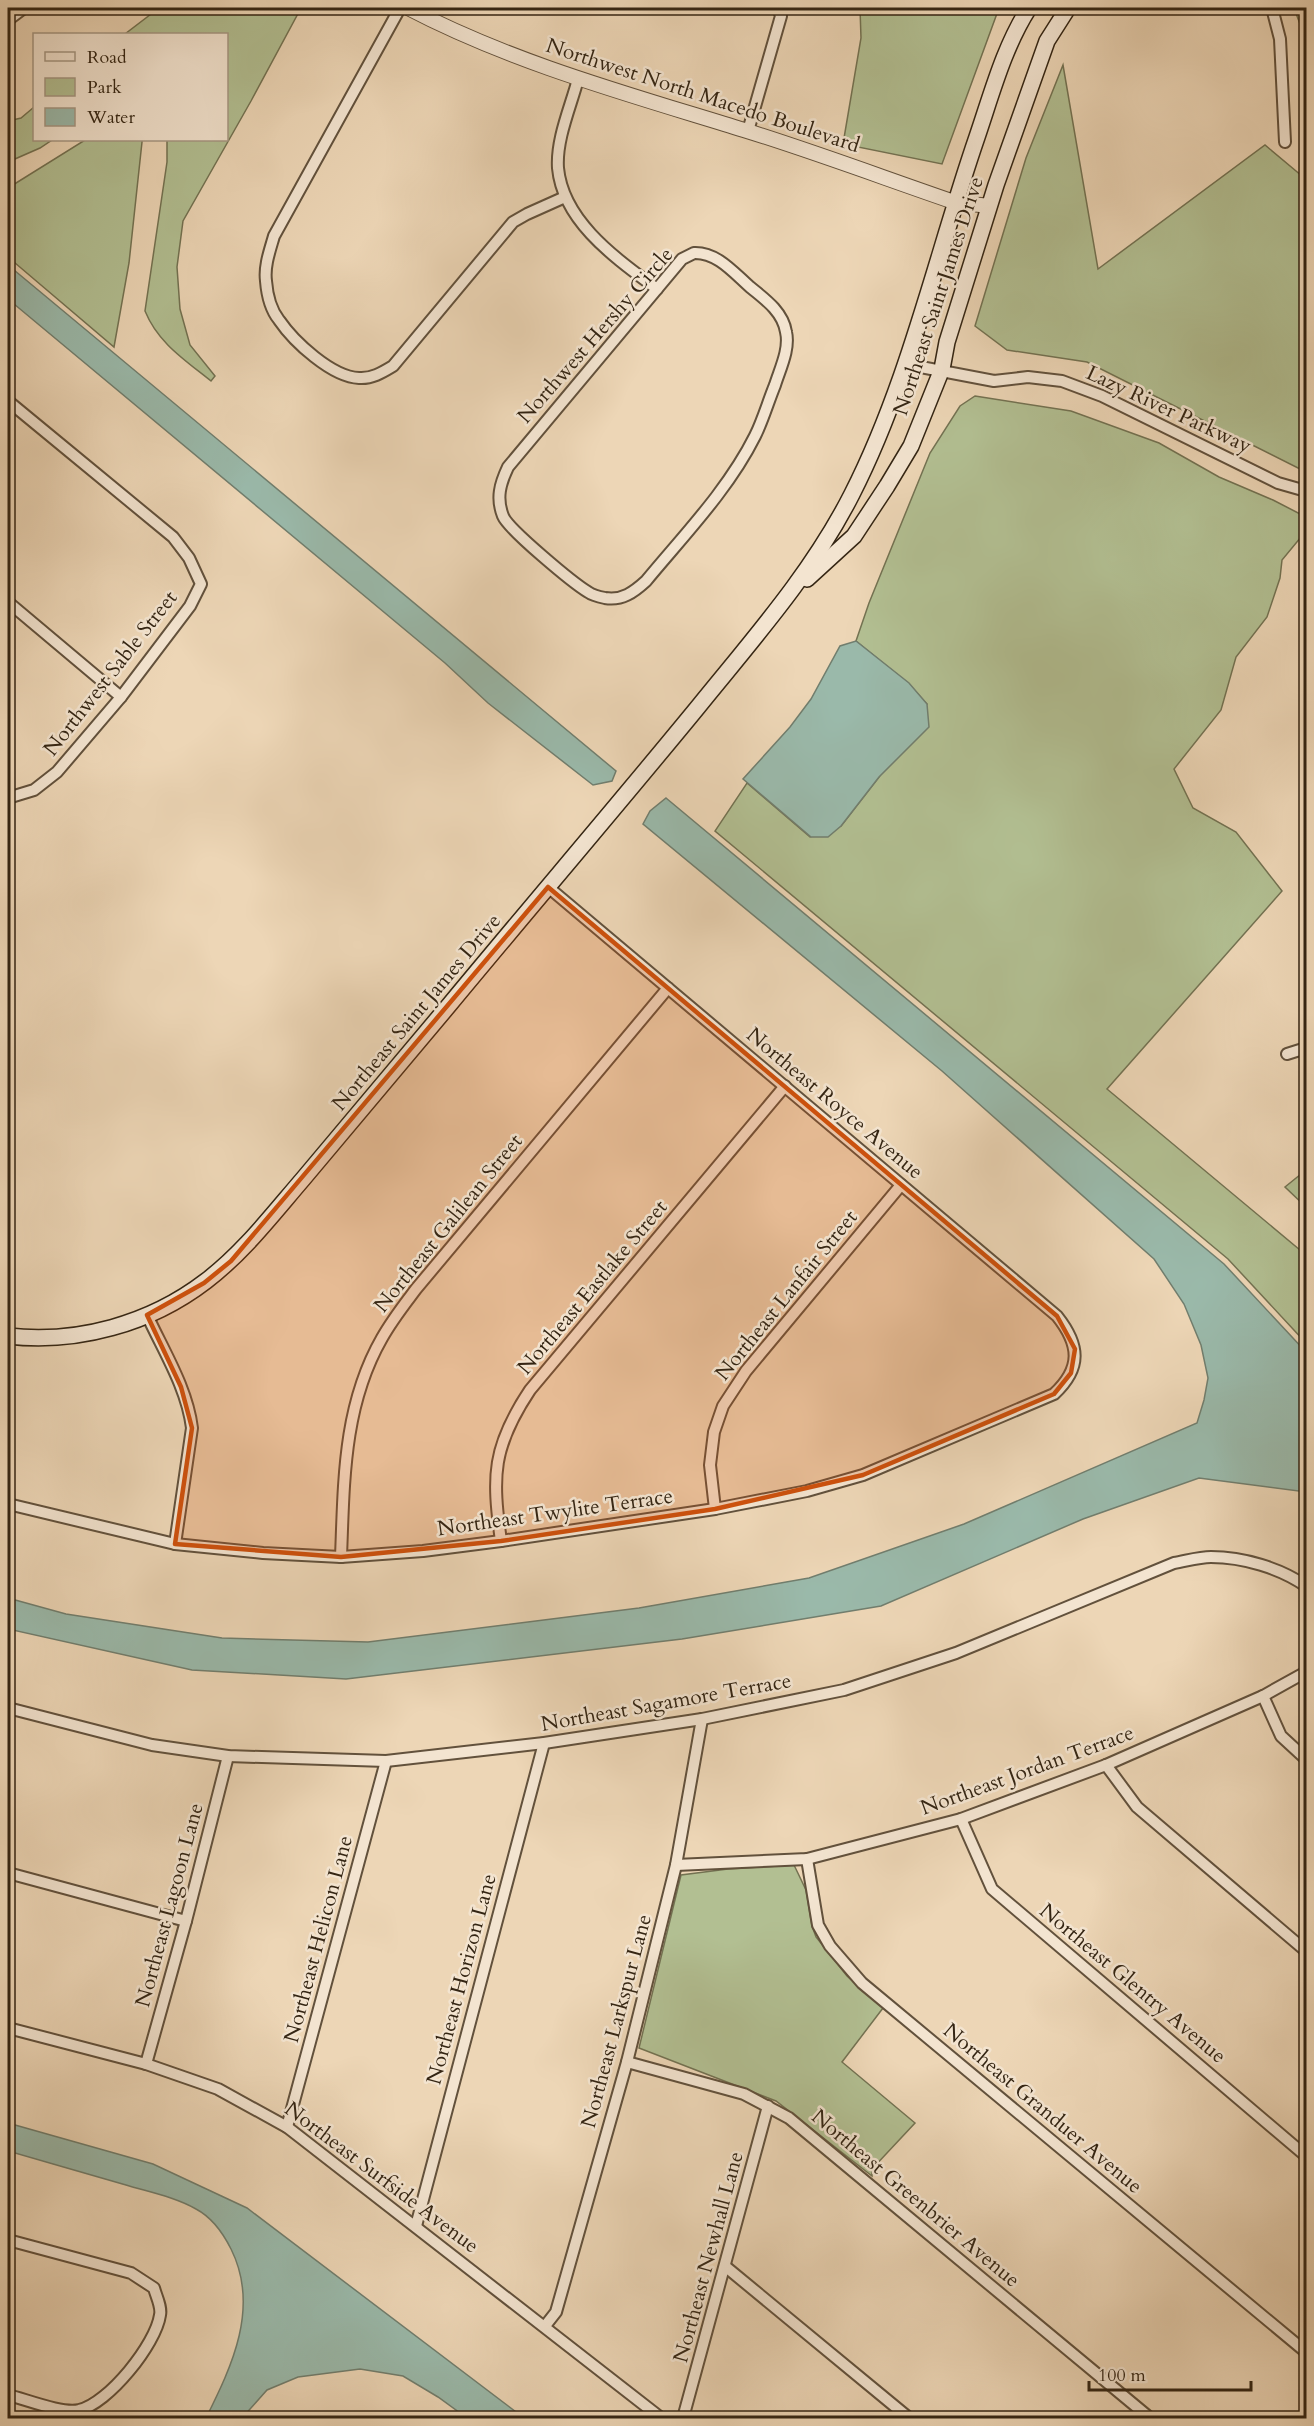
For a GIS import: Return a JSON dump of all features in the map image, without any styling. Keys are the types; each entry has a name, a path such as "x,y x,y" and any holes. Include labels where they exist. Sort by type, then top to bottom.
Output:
{"main road":[{"name":"Northeast Saint James Drive","path":"8,1336 49,1338 81,1335 124,1325 147,1316 204,1283 231,1261 548,887 785,600 832,531 879,438 905,364 954,202 1013,33 1029,8"},
{"name":"Northeast Saint James Drive","path":"785,600 854,536 911,446 942,369 947,342 989,206 1047,41 1068,8"}],"street":[{"path":"8,20 24,8"},
{"path":"400,8 274,236 268,258 266,279 269,299 277,318 289,333 331,370 360,379 379,375 393,366 513,222 565,198"},
{"name":"Northwest North Macedo Boulevard","path":"408,8 442,25 578,79 748,131 954,202 989,206"},
{"path":"748,131 781,16 778,8"},
{"path":"1272,8 1280,39 1286,142"},
{"path":"578,79 560,146 558,168 565,198 583,224 629,268 657,289"},
{"name":"Northwest Hershy Circle","path":"694,253 702,253 717,259 771,304 782,320 787,334 784,360 756,434 742,460 721,490 646,581 627,595 607,598 589,593 514,531 503,518 499,503 499,487 507,467 657,289 682,259 694,253"},
{"name":"Lazy River Parkway","path":"905,364 942,369 994,381 1028,377 1062,381 1102,396 1278,483 1306,491"},
{"name":"Northwest Sable Street","path":"8,401 173,537 189,558 201,584 190,606 121,697 57,772 34,790 9,796"},
{"path":"8,602 121,697"},
{"name":"Northeast Royce Avenue","path":"548,887 1057,1316 1070,1332 1075,1349 1075,1363"},
{"name":"Northeast Galilean Street","path":"341,1557 344,1460 350,1421 360,1388 381,1339 416,1289 668,988"},
{"path":"1287,1054 1306,1048"},
{"name":"Northeast Eastlake Street","path":"501,1541 495,1493 498,1460 505,1434 516,1411 530,1390 785,1086"},
{"name":"Northeast Lanfair Street","path":"715,1509 710,1465 714,1432 723,1406 746,1371 901,1185"},
{"path":"147,1316 181,1387 190,1412 192,1428 175,1544"},
{"name":"Northeast Twylite Terrace","path":"8,1504 175,1544 263,1553 341,1557 423,1551 501,1541 715,1509 807,1491 863,1475 1054,1394 1071,1373 1075,1363"},
{"name":"Northeast Sagamore Terrace","path":"8,1708 152,1745 228,1756 386,1761 544,1743 702,1719 855,1687 956,1653 1174,1563 1211,1557 1249,1561 1297,1579 1306,1586"},
{"name":"Northeast Jordan Terrace","path":"676,1865 807,1858 961,1819 1106,1764 1263,1696 1306,1672"},
{"path":"1263,1696 1281,1736 1306,1758"},
{"name":"Northeast Larkspur Lane","path":"545,2326 556,2312 627,2062 676,1865 702,1719"},
{"name":"Northeast Horizon Lane","path":"416,2226 544,1743"},
{"name":"Northeast Lagoon Lane","path":"146,2064 186,1922 228,1756"},
{"name":"Northeast Helicon Lane","path":"287,2127 386,1761"},
{"path":"1106,1764 1137,1807 1306,1951"},
{"name":"Northeast Glentry Avenue","path":"961,1819 992,1889 1306,2156"},
{"name":"Northeast Granduer Avenue","path":"807,1858 818,1925 830,1946 862,1983 1306,2352"},
{"path":"8,1873 186,1922"},
{"name":"Northeast Surfside Avenue","path":"8,2028 146,2064 218,2089 287,2127 661,2418"},
{"name":"Northeast Greenbrier Avenue","path":"627,2062 744,2094 789,2118 1150,2418"},
{"name":"Northeast Newhall Lane","path":"684,2418 768,2106"},
{"path":"8,2240 131,2273 154,2288 161,2313 148,2345 106,2395 94,2404 78,2410 65,2410 8,2395"},
{"path":"726,2267 909,2418"}],"highlighted area":[{"path":"548,887 1057,1316 1075,1349 1071,1373 1054,1394 863,1475 715,1509 501,1541 341,1557 175,1544 192,1428 181,1387 147,1315 204,1283 231,1261"}],"green space":[{"path":"159,8 301,8 251,101 183,221 177,267 180,309 190,345 215,376 211,381 165,342 145,311 167,162 167,141 228,141 228,33 126,33"},
{"path":"860,8 999,8 942,164 843,144 861,38"},
{"path":"1294,8 1306,8 1306,40"},
{"path":"1063,65 1098,269 1265,145 1302,176 1306,171 1306,472 1087,362 1007,350 975,326 1026,158"},
{"path":"33,108 33,141 50,141 8,162 8,121 21,118"},
{"path":"83,141 142,141 129,263 114,347 8,257 8,188"},
{"path":"975,396 1071,411 1159,443 1219,477 1306,517 1306,531 1282,560 1280,578 1267,617 1236,657 1221,710 1174,769 1193,808 1236,832 1282,891 1107,1089 1306,1255 1306,1343 1228,1259 715,831 747,783 810,837 841,826 879,777 927,704 909,684 856,641 869,603 930,453 960,406"},
{"path":"1306,1170 1306,1207 1285,1187"},
{"path":"794,1865 806,1890 816,1937 847,1976 883,2008 842,2062 915,2123 872,2169 872,2176 776,2101 639,2048 681,1875 728,1869"}],"water":[{"path":"8,265 616,771 612,781 593,785 488,703 445,663 8,299"},
{"path":"856,641 909,683 927,704 929,727 879,777 841,826 828,837 811,837 743,779 790,727 811,699 840,646"},
{"path":"666,798 1224,1264 1306,1352 1306,1492 1199,1478 1083,1519 881,1606 682,1639 346,1679 192,1670 8,1629 8,1598 66,1614 222,1638 368,1642 639,1608 809,1578 964,1524 1197,1423 1208,1378 1201,1345 1184,1304 1154,1259 942,1071 643,824 650,811"},
{"path":"8,2123 153,2164 247,2208 524,2418 467,2418 403,2376 360,2369 298,2377 267,2390 242,2418 206,2418 233,2357 243,2314 243,2293 239,2271 231,2249 221,2232 202,2213 179,2201 8,2151"}]}
